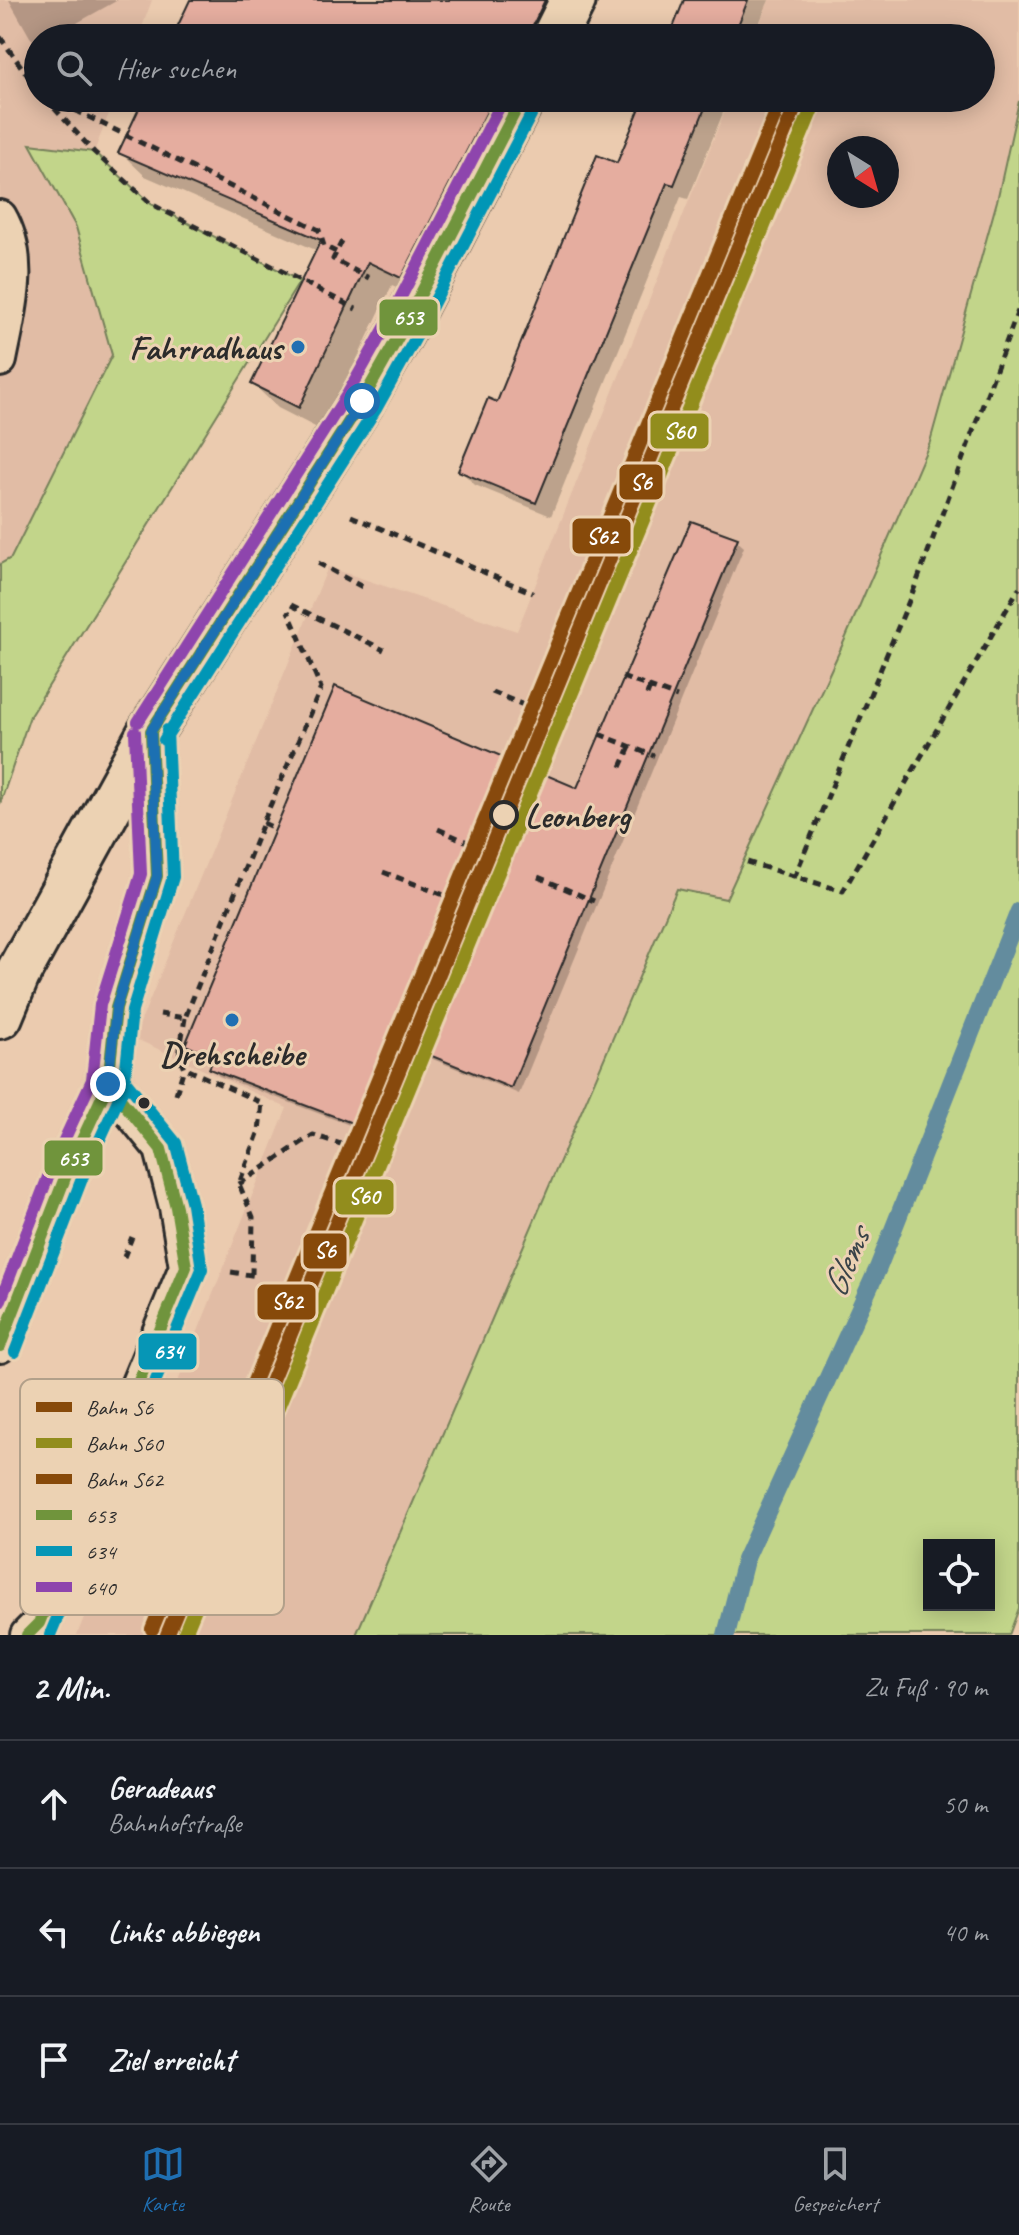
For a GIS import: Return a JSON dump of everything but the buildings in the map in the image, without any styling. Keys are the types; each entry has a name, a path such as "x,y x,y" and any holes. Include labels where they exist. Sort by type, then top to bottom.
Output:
{"street":[{"path":"561,24 573,0"},
{"path":"0,1016 17,975 151,731 362,401 515,112"}],"lane":[{"path":"0,217 7,230 15,279 0,360"},
{"path":"0,1346 68,1170 108,1084 116,1008 157,876 151,731"},
{"path":"108,1084 161,1149 176,1207 186,1267 140,1379"},
{"path":"27,1635 42,1615"}],"path":[{"path":"0,37 24,70"},
{"path":"59,112 94,152 151,204 368,315"},
{"path":"77,112 319,230 324,246 336,252 342,241 333,259 370,279"},
{"path":"794,878 916,584 1019,308"},
{"path":"339,511 533,593"},
{"path":"747,862 843,891 1019,588"},
{"path":"252,1274 253,1217 239,1184 259,1131 262,1103 184,1068 179,1056 185,1018 321,688 284,602 384,650"},
{"path":"622,677 677,697"},
{"path":"647,695 650,687"},
{"path":"492,692 531,708"},
{"path":"504,707 507,699"},
{"path":"599,734 654,756"},
{"path":"621,767 630,747"},
{"path":"263,823 276,829"},
{"path":"438,829 474,845"},
{"path":"383,872 452,898"},
{"path":"538,877 571,886 594,901"},
{"path":"116,1008 185,1018"},
{"path":"239,1184 313,1135 350,1147"}],"shaded area":[{"path":"0,0 152,0 143,24 24,24 24,112 110,112 94,152 30,144 76,227 112,355 10,558 0,564"},
{"path":"769,0 1019,0 1019,101 997,201 930,442 846,637 726,899 676,889 356,1635 77,1635 85,1615 284,1615 284,1379 179,1379 287,1108 134,1038 328,567 517,631 724,112 995,112 995,24 760,24"}],"green space":[{"path":"1019,101 1019,1608 1009,1635 356,1635 677,889 726,899 846,637 930,442 997,201"},
{"path":"30,144 94,152 151,204 300,281 30,716 0,804 0,564 11,558 112,355 76,227"}],"waterway":[{"name":"Glems","path":"726,1635 745,1560 878,1268 1019,911"}],"rail line":[{"name":"S62","path":"255,1379 776,112"},
{"name":"S6","path":"272,1379 793,112"},
{"name":"S60","path":"284,1392 811,112"},
{"name":"S62","path":"152,1629 158,1615"},
{"name":"S6","path":"167,1635 175,1615"},
{"name":"S60","path":"184,1635 192,1615"}],"transit line":[{"name":"640","path":"138,722 348,393 497,112"},
{"name":"653","path":"151,731 362,401 515,112"},
{"name":"634","path":"164,740 376,409 532,112"},
{"name":"634","path":"15,1352 83,1176 124,1087 132,1011 173,877 167,730"},
{"name":"653","path":"0,1346 68,1170 108,1084 116,1008 157,876 151,731"},
{"name":"640","path":"0,1302 53,1164 92,1080 100,1005 141,874 135,732"},
{"name":"634","path":"120,1074 176,1143 192,1204 202,1269 156,1379"},
{"name":"653","path":"108,1084 161,1149 176,1207 186,1267 140,1379"},
{"name":"653","path":"27,1635 42,1615"},
{"name":"634","path":"50,1635 58,1615"}],"place":[{"name":"Fahrradhaus","path":"298,347"},
{"name":"Leonberg","path":"504,815"},
{"name":"Drehscheibe","path":"232,1020"}],"route":[{"path":"108,1084 116,1008 157,876 151,731 362,401"}]}
